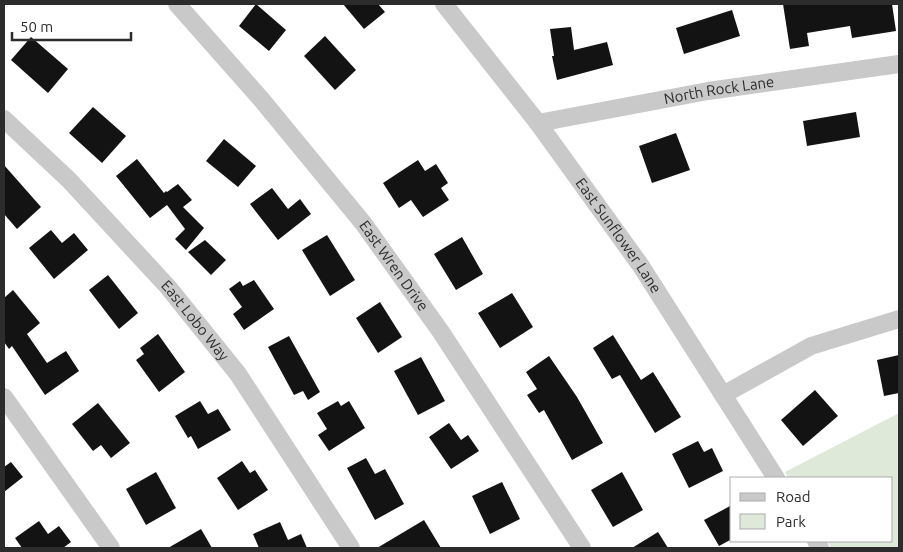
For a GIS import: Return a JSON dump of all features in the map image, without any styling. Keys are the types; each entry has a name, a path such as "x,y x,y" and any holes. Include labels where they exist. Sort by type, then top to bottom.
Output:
{"street":[{"name":"East Wren Drive","path":"177,4 261,99 363,223 441,332 582,548"},
{"name":"East Sunflower Lane","path":"444,4 538,122 641,266 775,477"},
{"name":"North Rock Lane","path":"538,122 708,91 899,64"},
{"name":"East Lobo Way","path":"4,119 69,180 174,294 238,374 351,548"},
{"path":"723,395 811,346 899,319"},
{"path":"4,397 112,548"}],"green space":[{"path":"899,413 899,548 831,548 828,542 893,542 893,477 788,477 785,472"}],"building":[{"path":"256,4 286,30 269,51 239,26"},
{"path":"343,4 378,4 385,12 364,29"},
{"path":"783,4 892,4 896,31 852,38 850,26 807,33 809,46 790,49"},
{"path":"732,10 740,36 684,54 676,28"},
{"path":"571,27 574,50 607,42 613,65 557,80 552,56 554,56 550,29"},
{"path":"325,36 356,70 335,90 304,56"},
{"path":"31,37 68,69 48,93 11,60"},
{"path":"93,107 126,136 102,163 69,133"},
{"path":"856,112 860,137 807,146 803,121"},
{"path":"676,133 690,170 652,183 639,146"},
{"path":"224,139 256,166 238,187 206,161"},
{"path":"137,159 164,193 178,184 192,200 183,207 204,228 186,250 175,239 185,229 167,205 150,218 116,176"},
{"path":"418,160 425,171 436,164 448,183 441,188 449,200 423,217 411,200 399,208 383,183"},
{"path":"4,165 41,207 17,229 4,214"},
{"path":"272,188 288,209 300,199 311,214 278,240 250,204"},
{"path":"51,230 62,243 74,233 88,250 54,279 29,248"},
{"path":"327,235 355,280 330,296 302,250"},
{"path":"462,237 483,274 456,290 434,254"},
{"path":"205,240 226,260 211,275 188,252"},
{"path":"108,275 138,313 119,329 89,290"},
{"path":"254,280 274,309 244,330 233,314 242,307 229,289 240,281 243,286"},
{"path":"13,290 40,323 27,334 47,363 66,351 79,371 45,395 12,346 9,349 4,342 4,298"},
{"path":"512,293 533,327 500,348 478,313"},
{"path":"380,302 402,337 378,353 356,318"},
{"path":"158,334 185,372 159,392 136,360 144,354 140,348"},
{"path":"613,335 641,380 653,372 681,417 655,433 620,375 612,379 593,348"},
{"path":"289,336 320,392 308,400 303,391 294,395 268,347"},
{"path":"899,355 899,393 884,396 877,360"},
{"path":"549,356 577,397 603,443 572,460 544,410 539,413 527,395 537,389 526,372"},
{"path":"421,357 445,401 418,415 394,371"},
{"path":"815,390 838,416 803,446 781,420"},
{"path":"200,401 208,414 218,409 231,430 198,449 191,436 188,438 175,416"},
{"path":"338,401 341,406 349,401 365,428 329,451 318,435 327,429 317,413"},
{"path":"98,403 130,443 111,458 101,445 93,451 72,424"},
{"path":"449,423 461,440 468,435 479,451 451,469 429,437"},
{"path":"698,441 704,452 712,448 723,471 689,488 672,454"},
{"path":"366,458 375,474 385,469 404,504 375,520 347,468"},
{"path":"242,461 250,473 255,470 268,490 238,510 217,478"},
{"path":"11,462 23,477 4,492 4,467"},
{"path":"156,472 176,508 146,525 126,489"},
{"path":"622,472 643,510 613,527 591,490"},
{"path":"502,482 520,519 490,534 472,496"},
{"path":"730,506 730,540 719,546 704,520"},
{"path":"424,520 441,548 377,548"},
{"path":"39,521 48,534 59,526 71,542 63,548 22,548 15,538"},
{"path":"280,522 288,540 301,534 307,548 259,548 253,534"},
{"path":"201,529 212,548 168,548"},
{"path":"658,532 668,548 632,548"}]}
